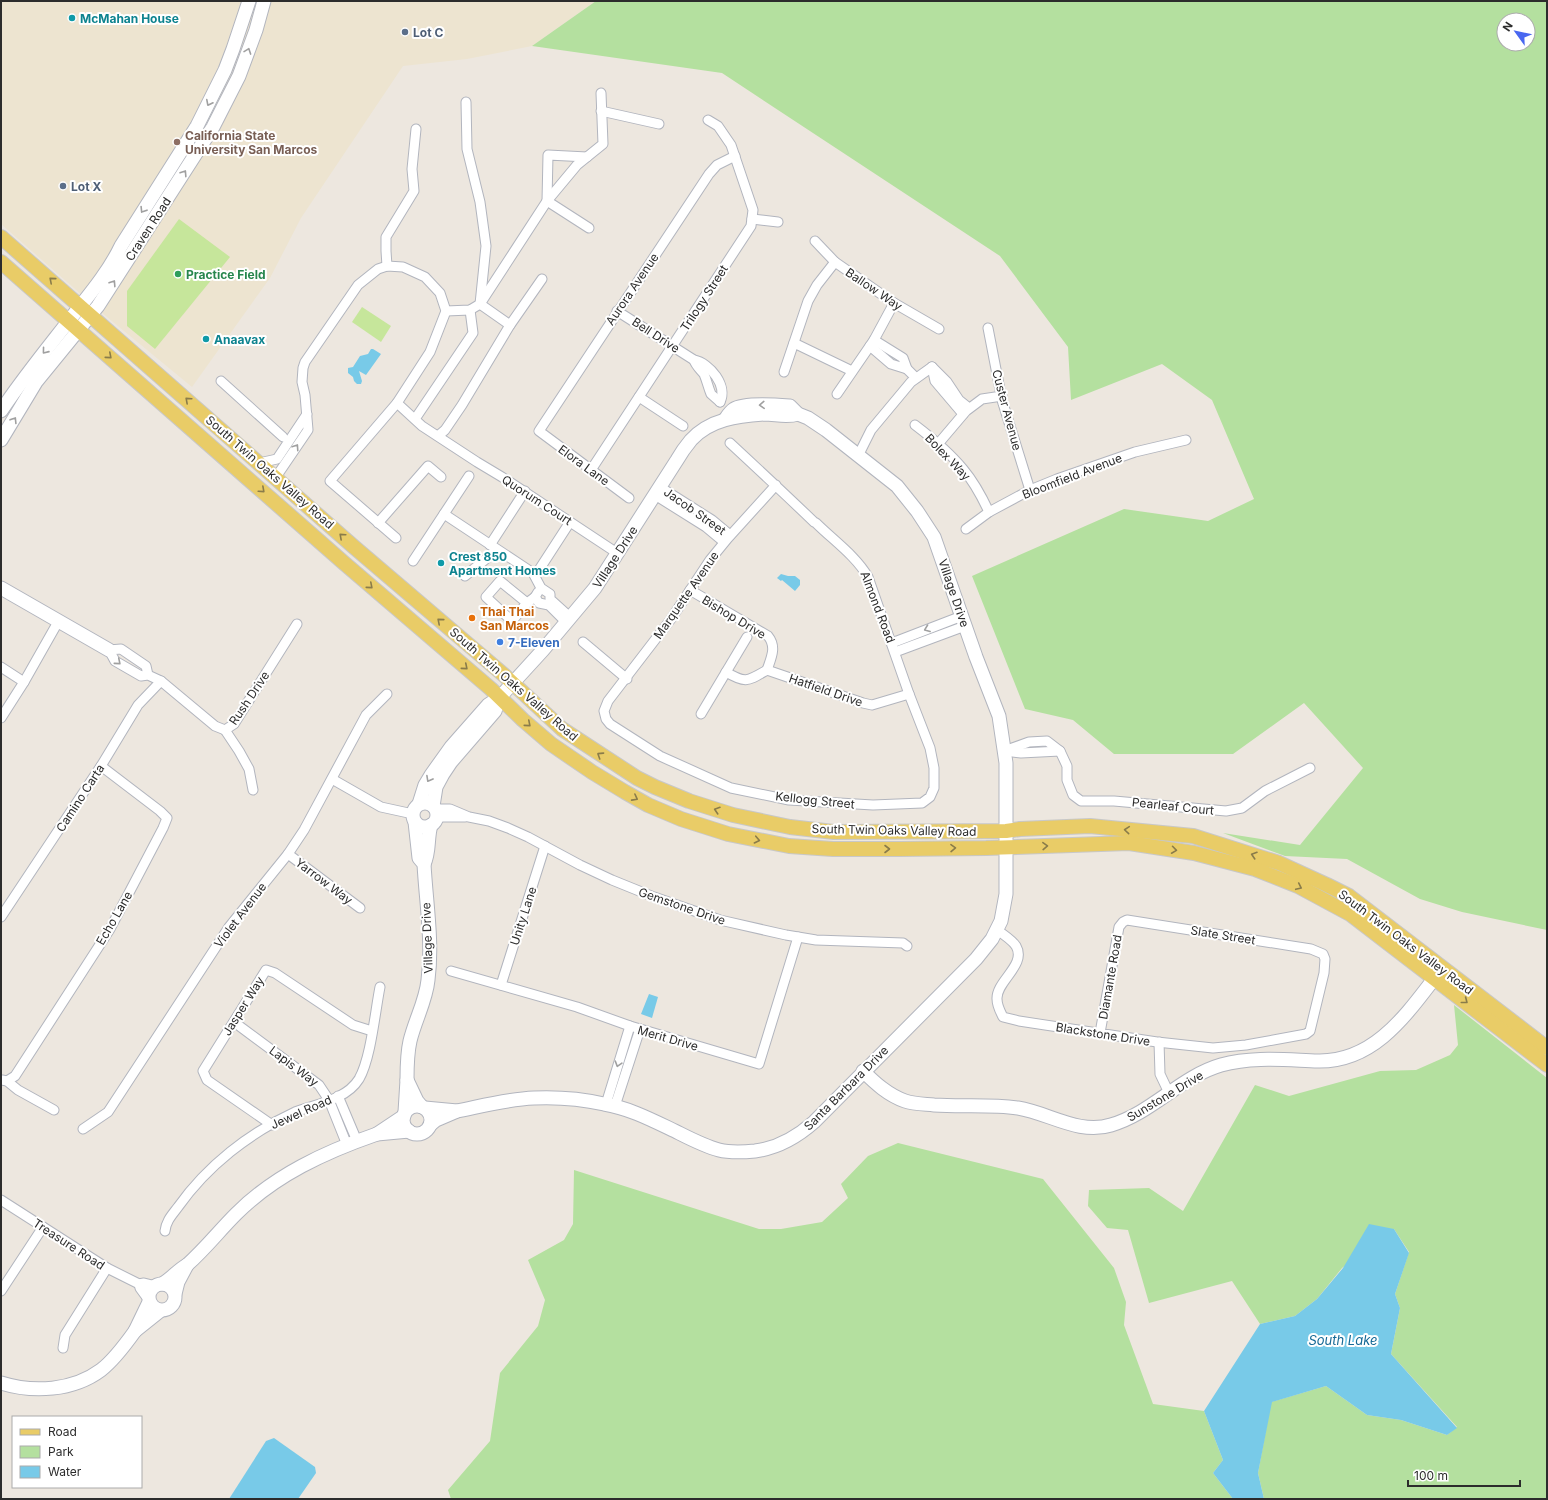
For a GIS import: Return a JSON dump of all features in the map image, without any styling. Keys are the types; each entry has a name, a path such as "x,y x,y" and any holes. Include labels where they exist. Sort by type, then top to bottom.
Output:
{"main road":[{"name":"South Twin Oaks Valley Road","path":"1,237 86,310 354,547 512,683 562,729 638,778 655,787 689,801 733,815 790,827 834,832 1006,831 1090,826 1193,836 1279,863 1349,896 1547,1065"},
{"name":"South Twin Oaks Valley Road","path":"1,262 344,564 500,697 523,720 551,744 570,758 648,805 682,819 728,834 789,846 833,849 1006,847 1129,843 1194,853 1255,869 1298,886 1350,914 1547,1048"},
{"path":"222,455 246,466 264,478 276,477"}],"street":[{"name":"Craven Road","path":"86,310 115,259 120,246 197,126 225,70 242,25 249,1"},
{"name":"Craven Road","path":"1,440 36,382 74,326 151,224 213,127 239,76 256,30 264,1"},
{"path":"446,311 470,310 480,304 547,201 577,165 603,144 601,93"},
{"path":"466,102 468,149 480,202 486,246 480,304"},
{"path":"601,111 659,124"},
{"path":"708,120 718,126 731,145 753,210 752,219 778,222"},
{"path":"387,266 386,237 414,191 412,169 416,129"},
{"path":"547,201 548,155 587,157"},
{"name":"Aurora Avenue","path":"539,431 709,174 718,165 735,156"},
{"path":"547,201 589,228"},
{"name":"Trilogy Street","path":"591,470 751,226 752,219"},
{"name":"Ballow Way","path":"815,241 834,262 894,303 939,329"},
{"path":"784,372 808,301 817,285 834,262"},
{"path":"276,477 308,430 302,382 305,362 358,285 378,269 387,266 403,267 425,277 440,293 446,311 430,352 397,403 330,481 396,538"},
{"path":"438,436 445,430 462,405 510,325 542,279"},
{"path":"837,394 872,343 894,303"},
{"path":"480,304 510,325"},
{"path":"415,419 473,333 470,310"},
{"name":"Bell Drive","path":"617,311 694,360 700,361 721,381 723,396 720,402 711,394 708,383 694,360"},
{"name":"Craven Road","path":"1,411 20,383 74,326"},
{"name":"Custer Avenue","path":"988,328 1002,396 1030,490"},
{"path":"794,343 852,371"},
{"path":"872,343 891,350 903,358 907,369 916,378"},
{"path":"872,343 891,364 907,369"},
{"path":"885,358 891,350"},
{"path":"858,456 871,430 911,382 932,367 948,382 950,394 966,411"},
{"path":"708,383 716,377"},
{"path":"221,381 283,437"},
{"path":"1,397 20,383"},
{"path":"938,444 966,411 982,399 1002,396"},
{"path":"639,397 683,426"},
{"path":"720,402 726,418"},
{"name":"Quorum Court","path":"397,403 422,426 617,553"},
{"name":"Village Drive","path":"424,864 419,858 416,814 425,785 440,761 488,705 500,697 569,621 595,588 691,440 705,428 726,418 735,408 768,404 790,406 798,414 808,418 826,430 897,486 917,510 934,537 999,716 1006,763 1006,847"},
{"path":"259,463 277,459 307,414"},
{"name":"Bolex Way","path":"915,425 938,444 963,469 979,492 989,512"},
{"name":"Elora Lane","path":"539,431 629,498"},
{"name":"Bloomfield Avenue","path":"966,529 989,512 1030,490 1057,479 1135,452 1186,440"},
{"name":"Almond Road","path":"730,444 776,485 862,567 871,585 909,694 930,748 934,768 934,788 930,797"},
{"path":"378,523 428,466 441,478"},
{"path":"413,561 469,476"},
{"name":"Marquette Avenue","path":"604,711 608,701 627,679 671,619 710,560 776,485"},
{"name":"Jacob Street","path":"657,491 706,527 727,539"},
{"path":"465,576 494,548 525,492"},
{"path":"444,514 533,573 541,588 550,594 550,599 569,621"},
{"path":"535,576 570,522"},
{"path":"527,603 500,581 486,597 512,621 527,603 535,597 541,588"},
{"name":"Rush Drive","path":"1,588 109,650 115,661 130,670 141,676 148,674 161,681 215,726 225,730 234,724 297,624"},
{"name":"Bishop Drive","path":"690,590 768,636 772,641 773,652 767,670"},
{"path":"535,597 539,603 549,605 569,621"},
{"path":"892,642 964,621"},
{"path":"895,652 964,621"},
{"path":"1,718 24,682 58,622"},
{"path":"701,714 747,637"},
{"path":"583,642 627,679"},
{"name":"Rush Drive","path":"109,650 121,649 146,666 148,674"},
{"path":"130,670 138,660"},
{"path":"1,667 24,682"},
{"path":"726,672 740,680 746,680 767,670"},
{"name":"Hatfield Drive","path":"767,670 856,701 872,705 909,694"},
{"name":"Camino Carta","path":"1,917 101,766 138,704 161,681"},
{"name":"Violet Avenue","path":"83,1129 108,1112 229,927 288,854 304,830 366,715 387,694"},
{"name":"Village Drive","path":"404,1114 407,1060 410,1041 424,998 428,980 430,950 424,864 427,857 428,840 434,814 436,787 451,762 496,711 500,697"},
{"name":"Kellogg Street","path":"604,711 606,719 610,724 660,756 731,788 789,800 873,806 922,803 930,797"},
{"path":"225,730 249,769 253,790"},
{"path":"1004,751 1029,742 1047,741 1060,751"},
{"path":"1037,742 1039,752"},
{"path":"1004,751 1021,753 1060,751"},
{"name":"Pearleaf Court","path":"1060,751 1067,766 1067,780 1073,795 1081,801 1114,801 1226,812 1242,808 1265,791 1310,768"},
{"name":"Echo Lane","path":"4,1081 15,1076 110,929 167,818 101,766"},
{"path":"332,779 381,807 416,814"},
{"path":"425,803 434,814 421,826 416,814 425,803"},
{"name":"Gemstone Drive","path":"434,814 469,817 489,821 508,828 606,878 654,897 720,920 816,940 903,943 908,946"},
{"name":"Unity Lane","path":"501,985 545,846"},
{"name":"Santa Barbara Drive","path":"430,1124 456,1111 495,1103 534,1098 563,1099 610,1105 649,1118 700,1143 720,1150 743,1152 763,1150 780,1146 804,1131 985,949 997,930 1004,908 1006,894 1006,847"},
{"name":"Yarrow Way","path":"288,854 360,908"},
{"name":"Slate Street","path":"1123,922 1127,920 1311,949 1323,954 1325,959 1324,973 1312,1027 1306,1034"},
{"name":"Diamante Road","path":"1100,1033 1119,927 1123,922"},
{"name":"Blackstone Drive","path":"997,930 1016,945 1018,952 1017,962 1001,988 997,998 998,1008 1003,1017 1019,1021 1159,1042 1220,1049 1246,1046 1306,1034"},
{"name":"Merit Drive","path":"452,971 577,1007 640,1030 759,1064 798,937"},
{"name":"Jasper Way","path":"272,1125 207,1080 203,1071 266,970 276,973 353,1025 372,1031"},
{"name":"Sunstone Drive","path":"863,1071 891,1095 906,1102 957,1107 1017,1108 1084,1128 1098,1129 1130,1119 1150,1108 1169,1093 1201,1073 1221,1065 1255,1060 1332,1060 1345,1058 1368,1048 1385,1036 1438,973"},
{"name":"Jewel Road","path":"165,1230 166,1224 184,1197 220,1159 254,1134 295,1113 338,1096 350,1089 358,1080 366,1062 380,987"},
{"name":"Lapis Way","path":"234,1022 316,1081 323,1089 336,1116 352,1143"},
{"path":"610,1105 623,1047 630,1026"},
{"path":"610,1105 640,1030"},
{"path":"1159,1042 1160,1074 1169,1093"},
{"path":"623,1047 633,1050"},
{"name":"Village Drive","path":"407,1080 417,1101 423,1108"},
{"name":"Echo Lane","path":"4,1081 54,1110"},
{"path":"338,1096 345,1112 352,1143"},
{"path":"135,1331 149,1300 150,1290 168,1281 200,1254 236,1214 270,1186 313,1160 377,1134 409,1131 417,1134 420,1133 430,1124 430,1116 423,1108 411,1107 377,1134"},
{"name":"Santa Barbara Drive","path":"423,1108 456,1111"},
{"path":"336,1116 345,1112"},
{"path":"404,1114 404,1124 409,1131"},
{"name":"Treasure Road","path":"1,1200 107,1268 140,1284 144,1283 159,1285"},
{"path":"1,1291 42,1227"},
{"path":"140,1284 140,1288 149,1300 152,1307 160,1311 165,1311 172,1306 176,1298 175,1294 178,1282 187,1265"},
{"path":"63,1348 65,1335 107,1268"},
{"path":"159,1285 170,1287 175,1294"},
{"path":"1,1383 14,1387 54,1388 79,1382 101,1370 111,1361 135,1331 160,1311"}],"shaded area":[{"name":"California State University San Marcos","path":"1,1 596,1 532,46 467,59 403,66 301,218 270,278 192,387 107,317 1,224"}],"green space":[{"path":"596,1 1547,1 1547,930 1462,912 1420,899 1347,859 1285,856 1223,833 1300,845 1363,768 1304,703 1233,754 1114,754 1073,720 1025,709 972,576 1124,509 1208,521 1254,499 1212,400 1162,364 1071,400 1068,347 1000,256 722,73 532,46"},
{"name":"Practice Field","path":"179,219 230,257 155,349 127,326 127,291"},
{"path":"362,307 391,326 381,342 352,322"},
{"path":"1454,1005 1547,1078 1547,1499 1264,1499 1258,1473 1271,1402 1326,1386 1367,1415 1401,1420 1447,1435 1457,1427 1391,1354 1400,1308 1395,1294 1409,1252 1394,1229 1342,1268 1317,1299 1295,1316 1260,1324 1232,1281 1149,1303 1128,1230 1107,1228 1088,1206 1089,1190 1149,1188 1183,1211 1255,1085 1289,1096 1380,1071 1416,1070 1450,1055 1458,1045"},
{"path":"898,1143 1043,1179 1114,1268 1126,1302 1124,1325 1153,1404 1204,1411 1223,1460 1213,1473 1233,1499 451,1499 448,1490 490,1441 500,1373 538,1326 545,1300 528,1260 564,1240 573,1224 574,1170 759,1229 781,1229 822,1222 848,1198 841,1184 868,1156"}],"water":[{"path":"371,349 381,354 366,375 359,371 362,381 361,384 357,384 353,377 348,373 348,368 353,367 360,356 368,354"},
{"path":"781,574 795,576 800,580 800,585 795,591 782,580 781,581 777,578"},
{"path":"649,994 658,997 652,1018 641,1014"},
{"name":"South Lake","path":"1369,1224 1394,1229 1409,1253 1395,1294 1400,1308 1391,1354 1457,1428 1447,1435 1401,1420 1367,1415 1326,1386 1272,1402 1258,1473 1264,1499 1233,1499 1213,1473 1223,1460 1204,1411 1260,1324 1295,1316 1317,1299 1343,1268"},
{"path":"274,1438 315,1467 316,1473 298,1499 229,1499 266,1441"}],"place":[{"name":"McMahan House","path":"72,18"},
{"name":"Lot C","path":"405,32"},
{"name":"California State University San Marcos","path":"177,142"},
{"name":"Lot X","path":"63,186"},
{"name":"Practice Field","path":"178,274"},
{"name":"Anaavax","path":"206,339"},
{"name":"Crest 850 Apartment Homes","path":"441,563"},
{"name":"Thai Thai San Marcos","path":"472,618"},
{"name":"7-Eleven","path":"500,642"}]}
